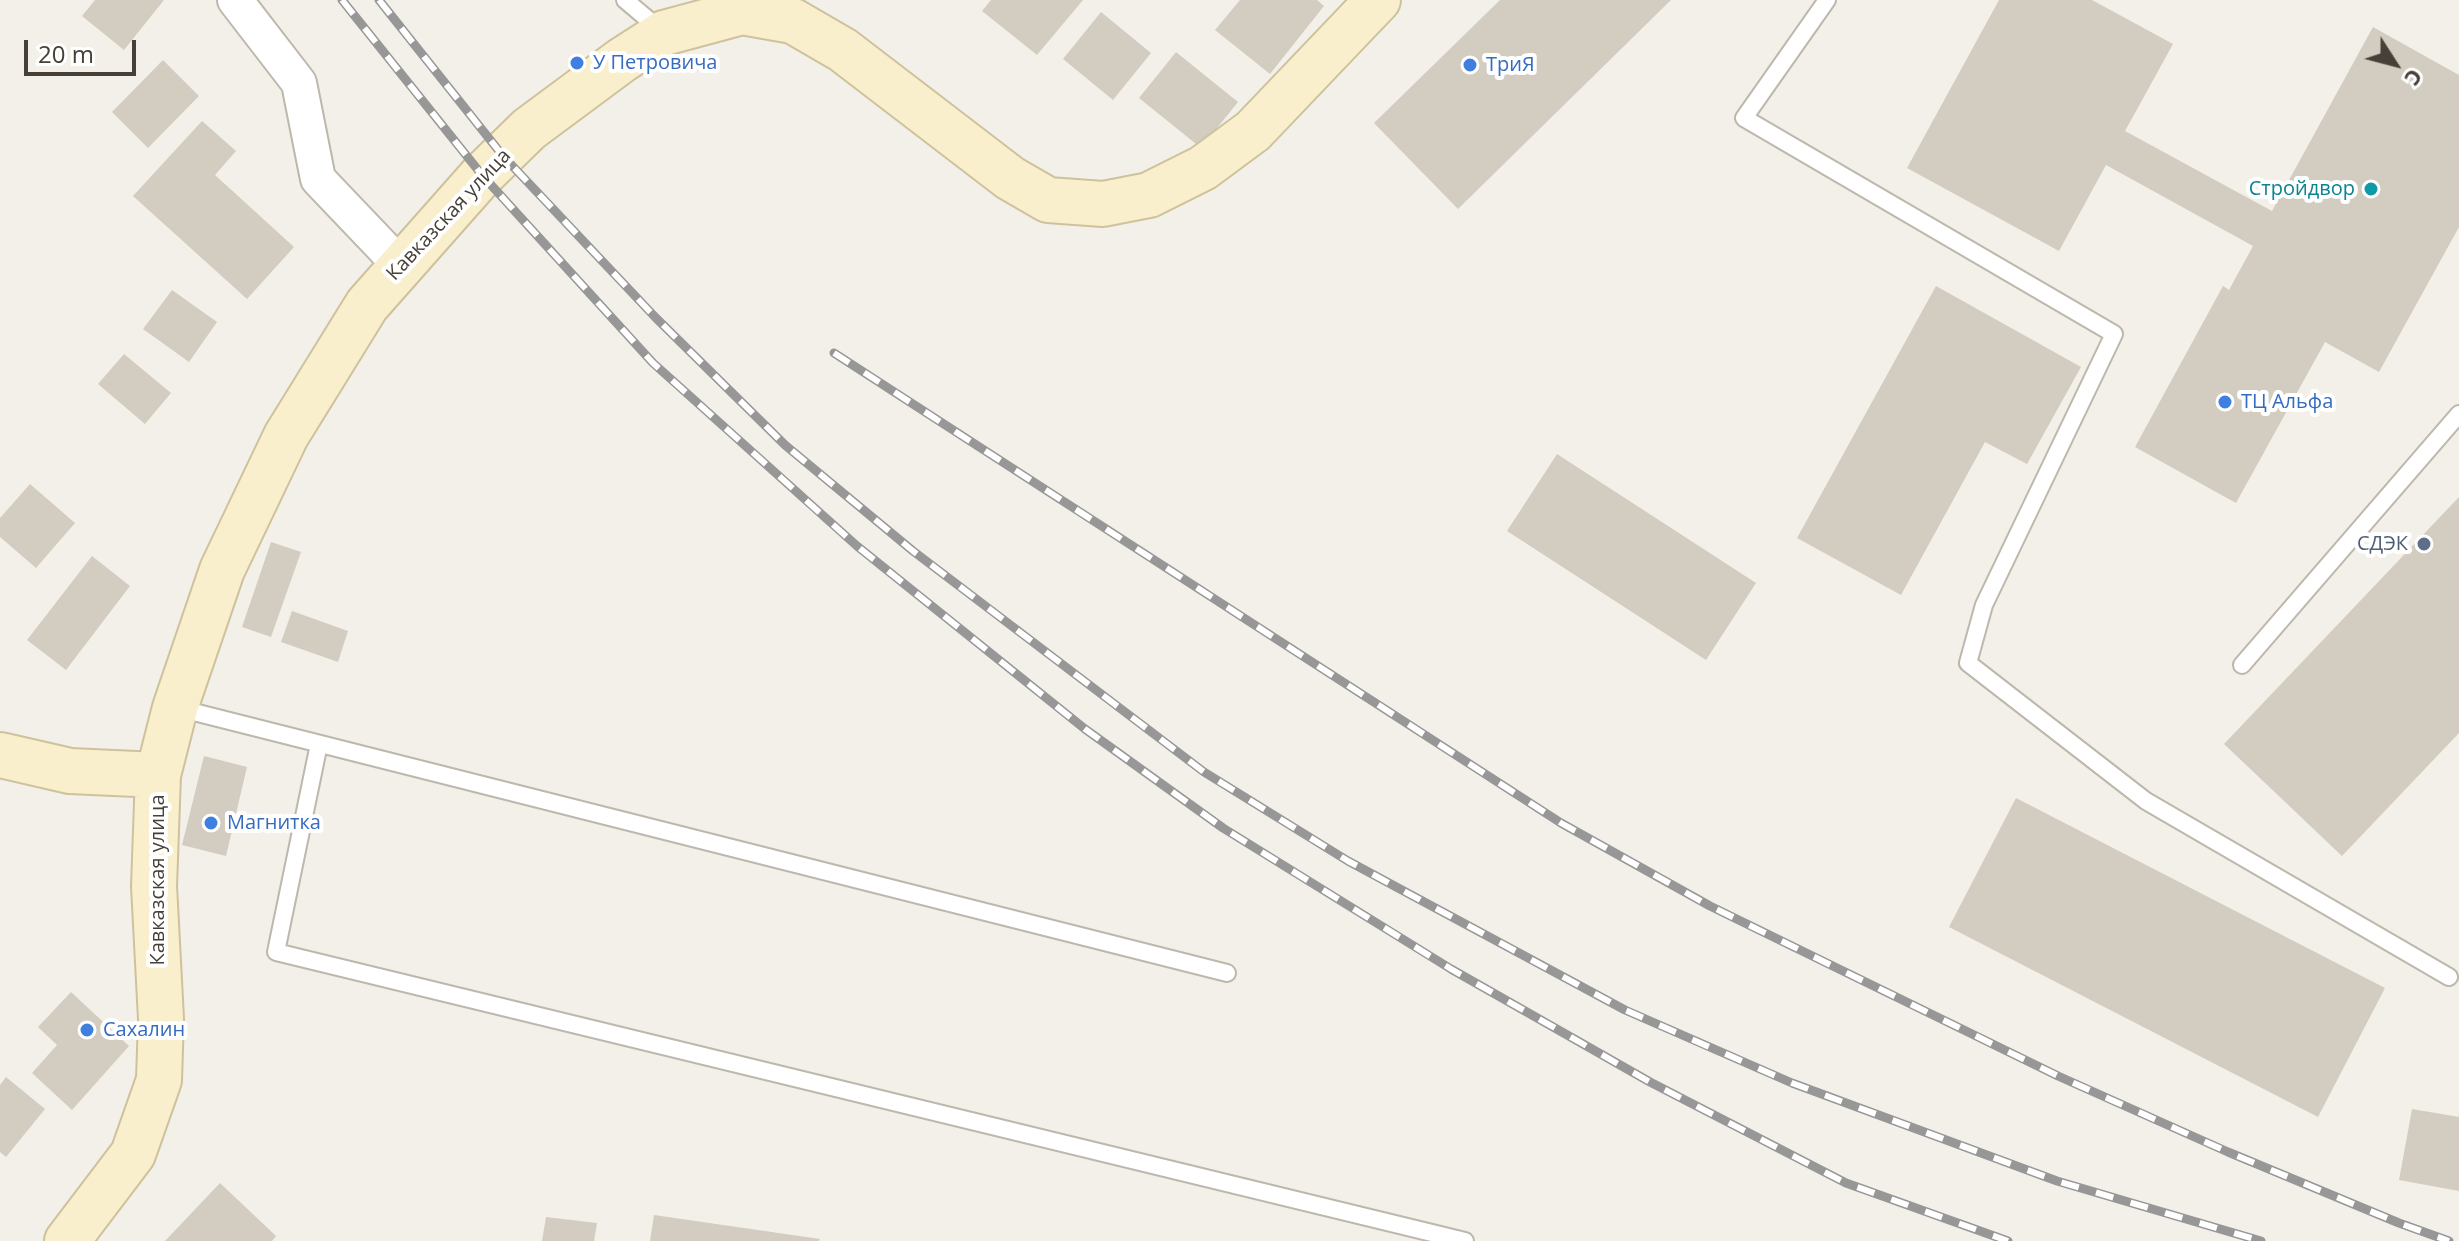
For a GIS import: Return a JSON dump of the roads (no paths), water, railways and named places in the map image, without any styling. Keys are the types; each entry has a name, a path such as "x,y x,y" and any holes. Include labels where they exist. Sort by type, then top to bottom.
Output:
{"main road":[{"name":"Кавказская улица","path":"67,1241 133,1154 159,1080 161,1019 154,886 158,775 175,708 222,570 286,436 367,305 482,175 529,129 664,33 742,12 793,21 843,50 1010,178 1048,200 1103,204 1149,195 1203,168 1253,131 1378,0"},
{"path":"0,755 70,771 158,775"}],"street":[{"path":"235,0 299,83 318,179 400,265"}],"lane":[{"path":"625,0 664,33"},
{"path":"1827,0 1744,118 2114,334 1984,605 1968,663 2146,801 2449,977"},
{"path":"2242,665 2459,414"},
{"path":"175,708 1227,973"},
{"path":"319,744 276,952 1465,1241"}],"railway":[{"path":"342,0 482,175 653,363 857,546 1085,729 1223,828 1451,969 1650,1082 1846,1183 2008,1241"},
{"path":"379,0 503,156 655,317 785,445 913,551 1204,772 1348,861 1625,1010 1792,1083 2057,1181 2261,1241"},
{"path":"834,353 1561,823 1710,906 2058,1076 2228,1152 2449,1241"}],"place":[{"name":"У Петровича","path":"577,63"},
{"name":"ТриЯ","path":"1470,65"},
{"name":"Стройдвор","path":"2371,189"},
{"name":"ТЦ Альфа","path":"2225,402"},
{"name":"СДЭК","path":"2424,544"},
{"name":"Магнитка","path":"211,823"},
{"name":"Сахалин","path":"87,1030"}]}
